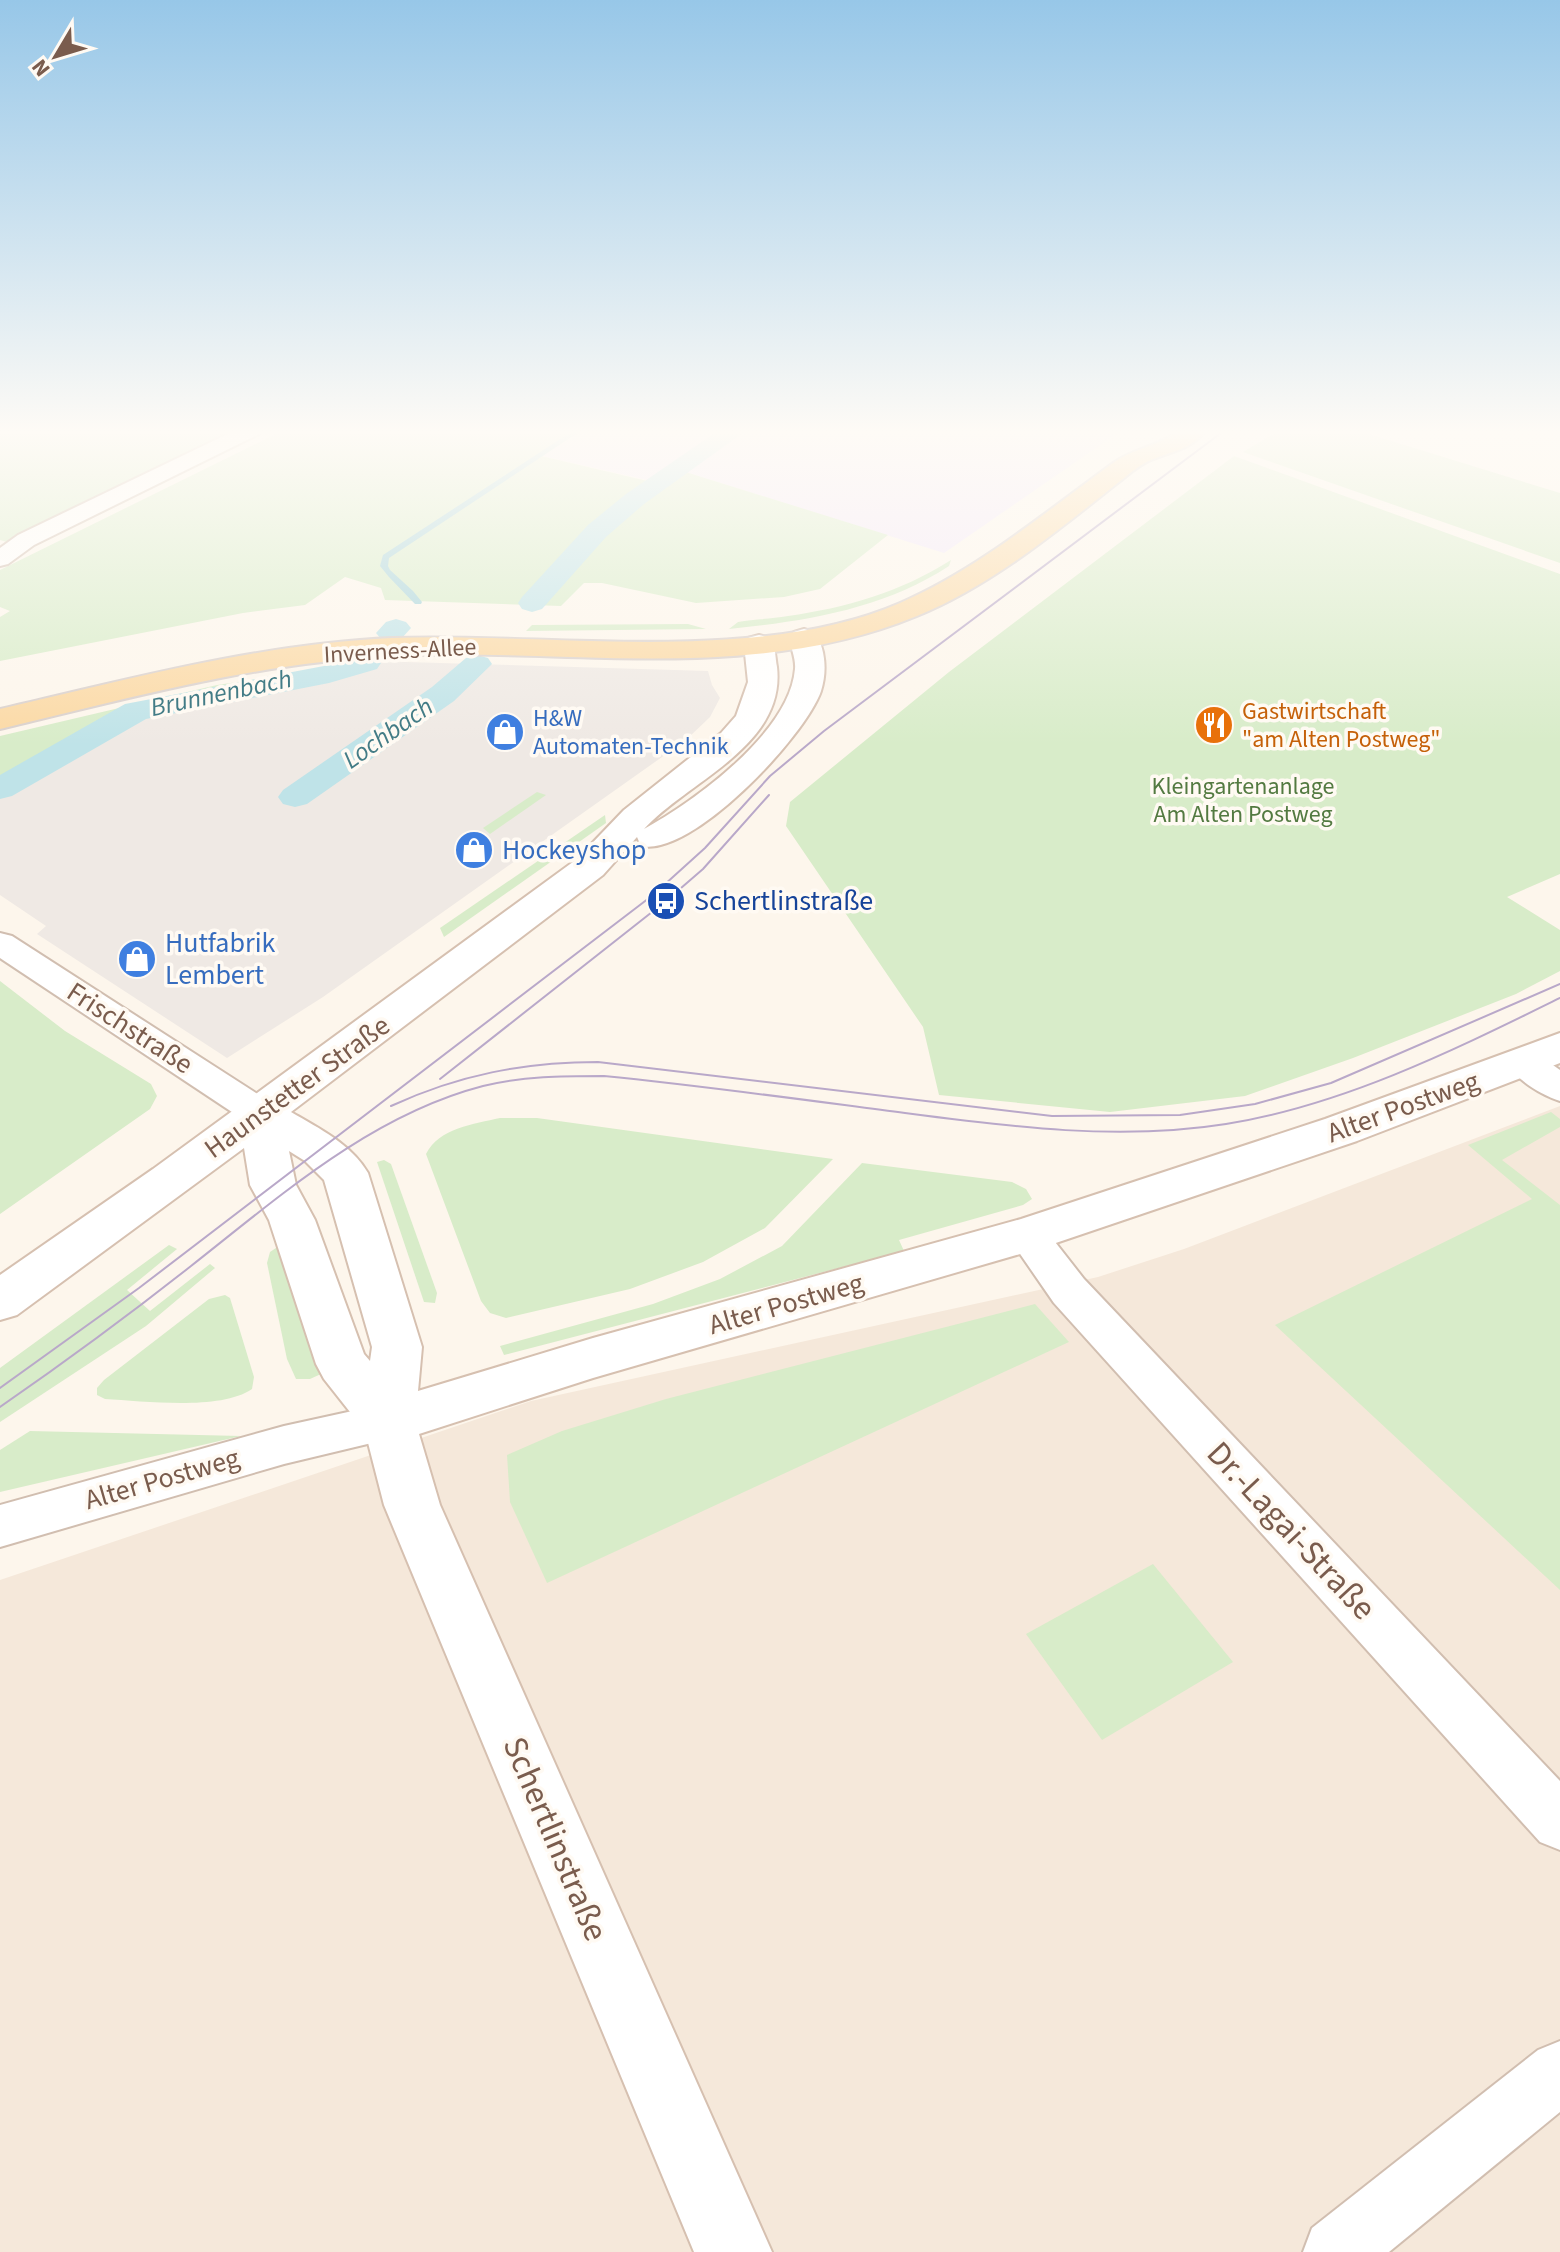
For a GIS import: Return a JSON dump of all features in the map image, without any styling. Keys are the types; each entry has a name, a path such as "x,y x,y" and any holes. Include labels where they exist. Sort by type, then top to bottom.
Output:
{"main road":[{"path":"804,638 875,622 941,597 1031,535"},
{"name":"Inverness-Allee","path":"0,719 206,672 306,656 389,648 700,647 804,638"}],"street":[{"path":"0,559 36,535"},
{"name":"Haunstetter Straße","path":"590,867 669,831 718,795 763,754 796,709 805,687 810,670 804,638"},
{"name":"Haunstetter Straße","path":"0,1301 260,1113 590,867 636,817 733,740 751,718 763,682 759,644"},
{"name":"Frischstraße","path":"0,943 260,1113"},
{"name":"Alter Postweg","path":"0,1526 284,1445 389,1422 593,1358 1027,1235 1341,1130 1548,1066"},
{"name":"Schertlinstraße","path":"260,1113 273,1185 292,1220 342,1364 389,1422"},
{"name":"Schertlinstraße","path":"260,1113 321,1150 345,1173 397,1347 389,1422 412,1505 733,2252"},
{"name":"Dr.-Lagai-Straße","path":"1027,1235 1069,1291 1560,1822"},
{"path":"1336,2252 1560,2072"}],"shaded area":[{"path":"887,535 970,535 944,553"},
{"path":"366,663 708,671 720,698 710,717 686,740 323,997 227,1058 37,934 46,926 0,895 0,791 130,714 196,698 329,674"},
{"path":"1560,1106 1560,2252 0,2252 0,1580 531,1401 1098,1277 1184,1249"}],"green space":[{"path":"0,535 31,535 13,544 0,540"},
{"path":"71,535 888,535 820,589 784,597 696,603 602,583 584,583 561,606 385,600 381,588 345,577 305,605 243,613 0,661 0,617 10,611 0,607 0,570"},
{"name":"Kleingartenanlage Am Alten Postweg","path":"1130,535 1453,535 1560,574 1560,874 1507,897 1560,930 1560,971 1516,994 1353,1058 1245,1096 1110,1112 939,1095 923,1027 786,826 790,802 949,672"},
{"path":"1480,535 1560,535 1560,563"},
{"path":"951,560 949,566 924,581 871,603 815,617 729,629 738,622 809,613 872,597 912,581"},
{"path":"688,624 706,629 526,631 532,625"},
{"path":"366,663 329,674 136,711 0,791 0,736 217,685"},
{"path":"537,792 546,795 490,834 483,828"},
{"path":"605,815 606,823 444,937 440,928"},
{"path":"0,981 65,1031 151,1084 157,1096 150,1109 0,1214"},
{"path":"1551,1112 1560,1119 1560,1127 1502,1160 1560,1205 1560,1590 1275,1325 1532,1199 1468,1145"},
{"path":"500,1118 537,1118 833,1159 765,1228 703,1262 630,1289 506,1318 490,1313 481,1301 426,1154 439,1138 448,1133"},
{"path":"384,1160 391,1164 437,1293 435,1303 424,1302 377,1162"},
{"path":"862,1163 1012,1182 1026,1189 1032,1199 1023,1205 899,1240 904,1251 504,1355 500,1346 653,1304 720,1279 782,1246"},
{"path":"285,1242 321,1374 310,1379 296,1379 287,1359 267,1263 270,1252"},
{"path":"169,1245 177,1249 127,1290 150,1311 210,1264 215,1268 146,1326 0,1422 0,1368"},
{"path":"225,1295 230,1298 254,1377 252,1389 238,1396 202,1402 160,1403 105,1399 97,1395 97,1388 104,1380 209,1299"},
{"path":"1035,1304 1069,1342 547,1583 510,1502 507,1455 562,1431 666,1399"},
{"path":"30,1431 241,1436 0,1492 0,1450"},
{"path":"1153,1564 1233,1662 1102,1740 1026,1634"}],"waterway":[{"name":"Brunnenbach","path":"418,602 384,566 386,557 419,535"},
{"name":"Lochbach","path":"532,603 593,535"},
{"name":"Brunnenbach","path":"391,633 396,628"},
{"name":"Brunnenbach","path":"0,789 136,711 329,674 366,663"},
{"name":"Lochbach","path":"295,797 443,694 477,664"}],"tram line":[{"path":"0,1388 139,1288 653,895 705,848 770,776 824,731 1085,535"},
{"path":"440,1079 666,901 703,869 769,795"},
{"path":"391,1106 441,1086 492,1072 598,1062 1052,1116 1180,1115 1255,1104 1331,1083 1560,984"},
{"path":"0,1407 73,1356 328,1161 403,1117 442,1099 483,1086 528,1078 604,1076 1025,1127 1106,1132 1186,1129 1270,1115 1356,1089 1439,1056 1560,998"}],"place":[{"name":"Gastwirtschaft \"am Alten Postweg\"","path":"1214,725"},
{"name":"H&W Automaten-Technik","path":"505,732"},
{"name":"Hockeyshop","path":"474,850"},
{"name":"Schertlinstraße","path":"666,901"},
{"name":"Hutfabrik Lembert","path":"137,959"}]}
